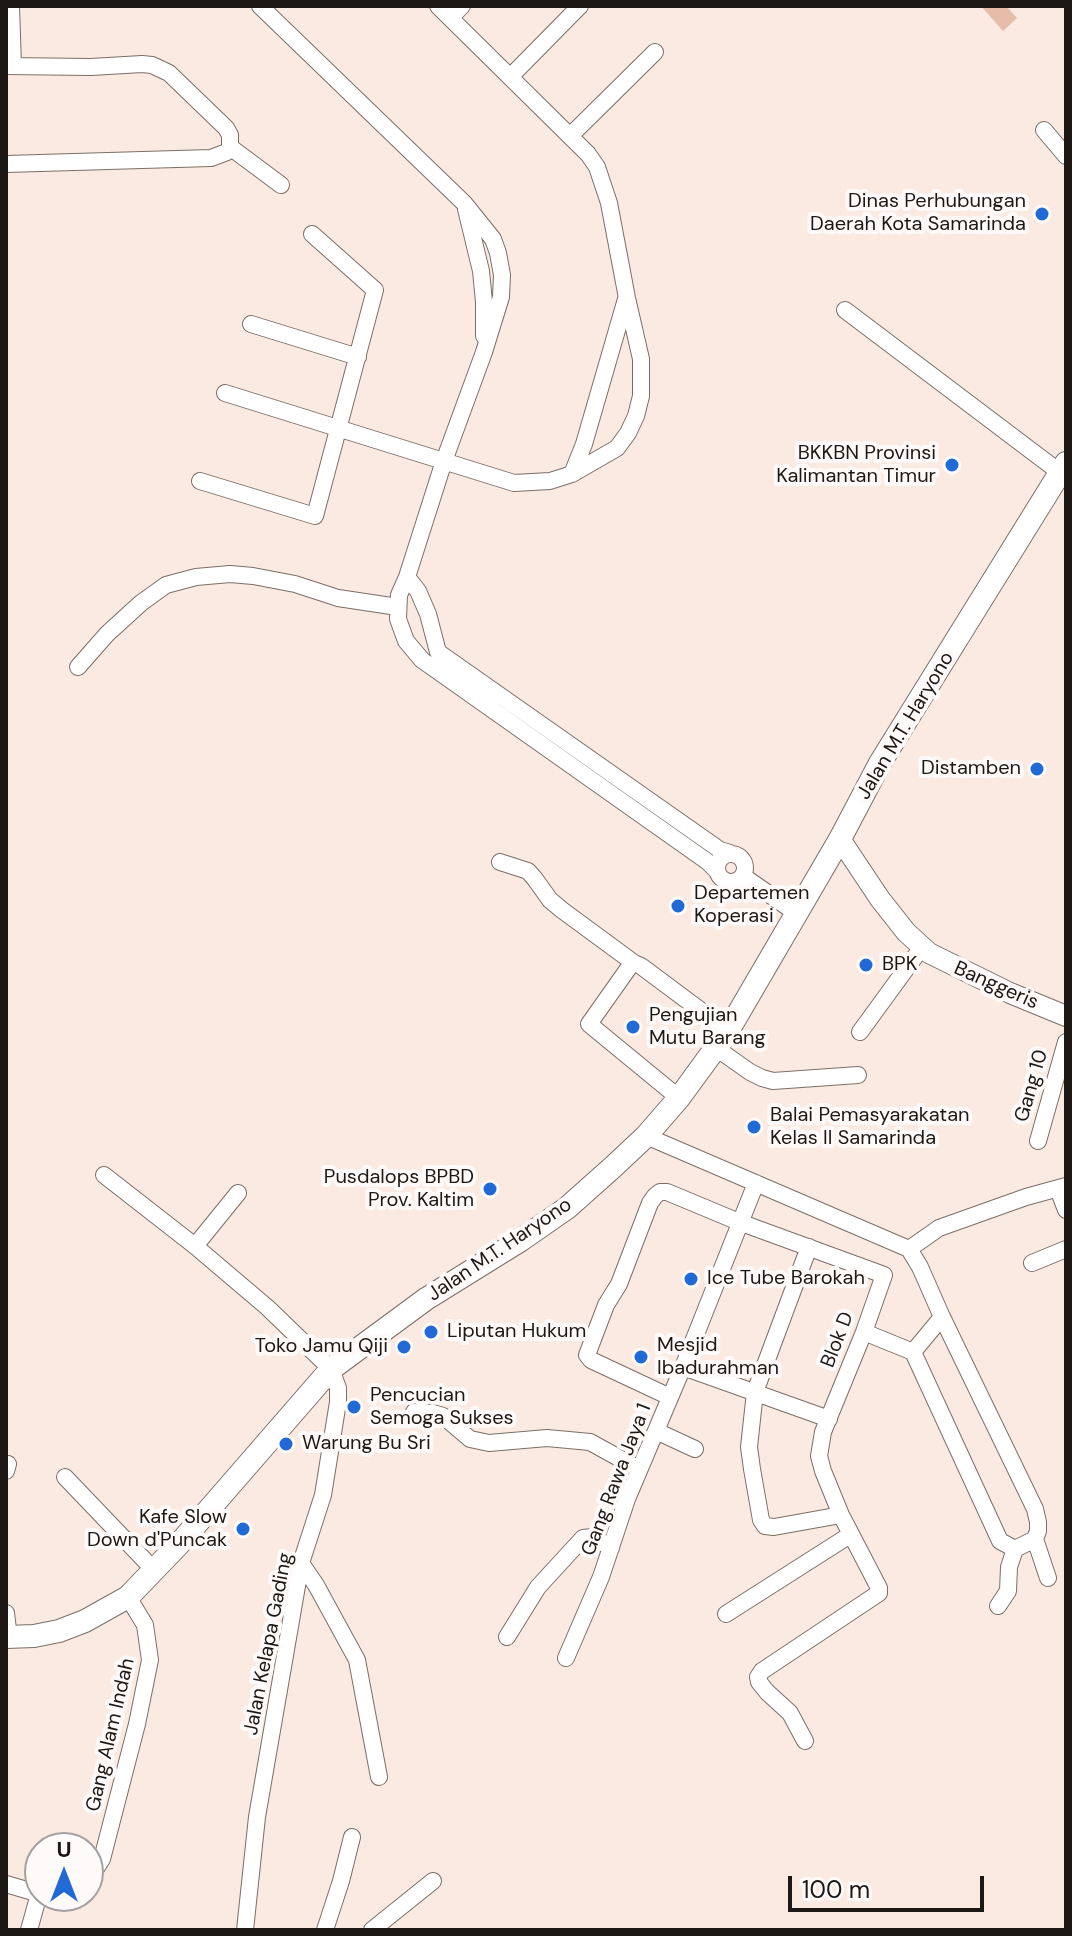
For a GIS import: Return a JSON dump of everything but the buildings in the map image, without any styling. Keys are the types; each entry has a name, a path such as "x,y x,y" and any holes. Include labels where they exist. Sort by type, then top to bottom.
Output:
{"main road":[{"name":"Jalan M.T. Haryono","path":"8,1638 59,1631 85,1621 128,1597 179,1544 331,1369 426,1299 567,1208 646,1136 679,1098 722,1039 840,839 880,763 1064,470"}],"street":[{"path":"6,164 211,158 227,152 230,147 230,135 226,128 161,68 142,64 10,66 11,6"},
{"path":"260,6 464,203 493,239 498,253 502,275 501,297 399,595 398,619 406,641 413,651 432,657 725,852 738,855 746,869 743,876 728,882 721,878 695,853 432,657 428,614 418,591 407,577"},
{"path":"510,77 580,6"},
{"path":"225,393 514,483 550,481 572,474 617,448 628,433 641,396 641,359 609,203 597,167 450,10"},
{"path":"570,136 655,52"},
{"path":"1044,130 1066,156"},
{"path":"230,147 281,185"},
{"path":"200,481 315,516 375,290 312,234"},
{"path":"572,474 584,444 627,298"},
{"path":"845,310 1064,470"},
{"path":"251,324 358,357"},
{"path":"78,667 107,634 153,594 166,585 196,577 230,574 253,576 295,584 338,598 398,607"},
{"name":"Banggeris","path":"840,839 880,899 922,947 957,968 1066,1016"},
{"path":"717,871 717,863 725,852"},
{"path":"500,862 528,871 550,900 641,966 722,1039 750,1072 773,1081 858,1075"},
{"path":"743,876 796,913"},
{"path":"860,1032 922,947"},
{"path":"634,963 589,1024 679,1098"},
{"name":"Gang 10","path":"1038,1141 1066,1042"},
{"path":"646,1136 909,1249 1035,1509 1038,1522 1035,1539 1048,1578"},
{"path":"104,1175 268,1308 331,1369"},
{"name":"Gang Rawa Jaya 1","path":"566,1658 601,1577 639,1469 756,1183"},
{"path":"909,1249 939,1228 1026,1197 1062,1188 1066,1210"},
{"path":"670,1397 588,1357 606,1305 619,1284 655,1196 660,1192 667,1192 809,1247 755,1392 749,1447 762,1524 774,1527 841,1515"},
{"path":"195,1246 238,1193"},
{"name":"Blok D","path":"805,1741 790,1713 767,1692 758,1677 762,1671 879,1593 841,1515 819,1456 823,1432 884,1275 809,1247"},
{"path":"1032,1263 1066,1249"},
{"path":"913,1352 942,1317"},
{"path":"864,1332 913,1352 1000,1541 1015,1549"},
{"path":"683,1367 829,1419"},
{"name":"Jalan Kelapa Gading","path":"245,1930 257,1817 301,1563 328,1473 338,1402 338,1388 331,1369"},
{"path":"414,1412 443,1416 470,1439 489,1443 547,1438 590,1442 639,1469"},
{"path":"656,1431 695,1449"},
{"path":"65,1477 154,1570"},
{"path":"726,1614 850,1535"},
{"path":"507,1637 538,1587 583,1538 593,1537 611,1548"},
{"path":"998,1606 1008,1591 1009,1567 1015,1549 1035,1539"},
{"path":"301,1563 357,1660 379,1777"},
{"name":"Gang Alam Indah","path":"104,1851 150,1660 145,1625 128,1597"},
{"path":"6,1613 8,1638"},
{"path":"325,1930 352,1837"},
{"path":"372,1930 433,1881"}],"shaded area":[{"path":"981,6 1006,6 1017,18 1003,31"}],"place":[{"name":"Dinas Perhubungan Daerah Kota Samarinda","path":"1042,214"},
{"name":"BKKBN Provinsi Kalimantan Timur","path":"952,465"},
{"name":"Distamben","path":"1037,769"},
{"name":"Departemen Koperasi","path":"678,906"},
{"name":"BPK","path":"866,965"},
{"name":"Pengujian Mutu Barang","path":"633,1027"},
{"name":"Balai Pemasyarakatan Kelas II Samarinda","path":"754,1127"},
{"name":"Pusdalops BPBD Prov. Kaltim","path":"490,1189"},
{"name":"Ice Tube Barokah","path":"691,1279"},
{"name":"Liputan Hukum","path":"431,1332"},
{"name":"Toko Jamu Qiji","path":"404,1347"},
{"name":"Mesjid Ibadurahman","path":"641,1357"},
{"name":"Pencucian Semoga Sukses","path":"354,1407"},
{"name":"Warung Bu Sri","path":"286,1444"},
{"name":"Kafe Slow Down d'Puncak","path":"243,1529"}]}
